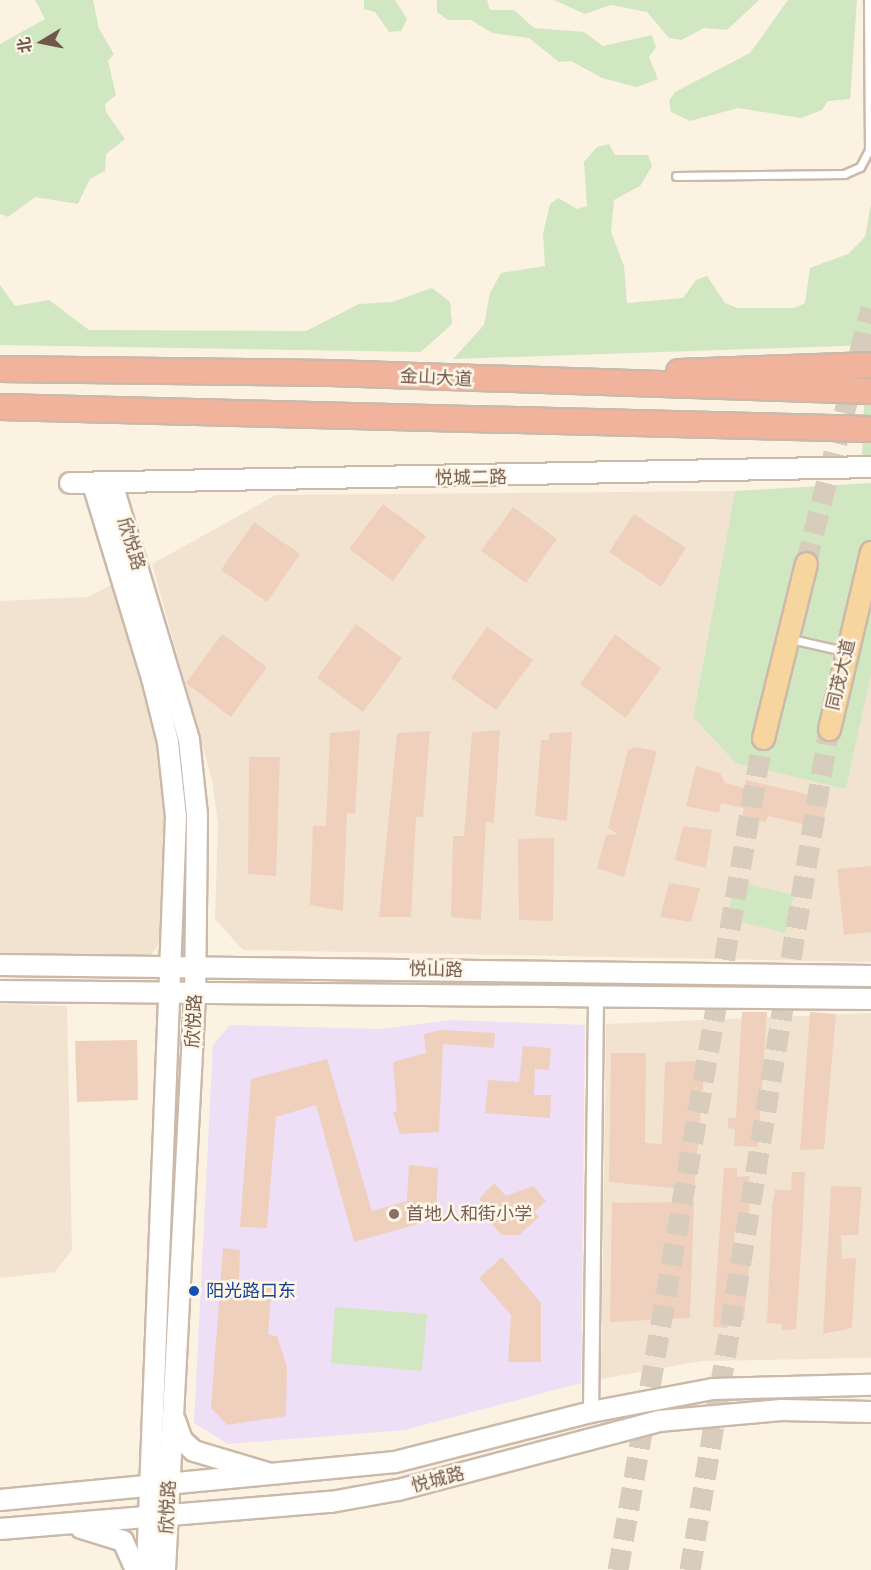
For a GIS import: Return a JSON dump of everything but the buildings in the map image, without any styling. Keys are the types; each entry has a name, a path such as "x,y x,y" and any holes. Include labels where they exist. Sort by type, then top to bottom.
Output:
{"highway":[{"path":"585,385 643,373 871,364"},
{"name":"金山大道","path":"0,369 330,373 585,385 871,391"},
{"name":"金山大道","path":"0,407 871,429"}],"main road":[{"name":"悦城二路","path":"70,483 871,467"},
{"name":"欣悦路","path":"103,484 189,740 197,815 195,995 165,1570"},
{"name":"欣悦路","path":"103,484 168,742 176,817 171,994 146,1516 147,1570"},
{"name":"同茂大道","path":"829,729 871,552"},
{"path":"764,738 806,563"},
{"name":"悦山路","path":"0,965 871,976"},
{"name":"悦山路","path":"0,991 195,995 871,999"},
{"name":"悦城路","path":"0,1500 148,1484 279,1477 395,1462 591,1412 713,1389 871,1384"},
{"name":"悦城路","path":"0,1528 331,1502 398,1490 658,1421 782,1410 871,1412"},
{"path":"174,1416 182,1440 194,1451 279,1477"},
{"path":"52,1523 112,1534 123,1541 136,1570"}],"street":[{"path":"591,1412 596,997"}],"lane":[{"path":"676,176 844,174 860,167 869,150 868,0"},
{"path":"787,639 847,651"}],"shaded area":[{"path":"735,491 693,717 846,789 871,676 871,962 243,950 215,919 218,823 212,780 152,564 276,495"},
{"path":"113,584 157,744 167,817 164,937 149,957 0,954 0,601 88,597"},
{"path":"0,1004 67,1006 72,1250 55,1272 0,1278"},
{"path":"871,1013 871,1358 702,1361 601,1379 606,1024"},
{"name":"首地人和街小学","path":"450,1020 585,1025 581,1383 405,1430 228,1444 194,1423 213,1045 230,1025 381,1029"}],"green space":[{"path":"35,0 93,0 99,29 114,54 108,61 116,95 105,104 106,112 125,139 106,154 105,171 90,179 78,204 35,197 8,217 0,214 0,44 45,19"},
{"path":"364,0 395,0 407,19 401,31 389,32 375,12 364,9"},
{"path":"437,0 487,0 490,10 514,10 534,28 584,32 603,46 652,35 656,47 649,57 658,79 637,87 602,78 571,61 559,62 529,38 492,33 471,20 448,20 437,12"},
{"path":"554,0 759,0 727,30 704,28 681,40 669,38 647,12 611,5 585,14"},
{"path":"788,0 857,0 850,99 828,101 822,110 801,118 738,108 690,121 671,112 669,101 675,92 750,53"},
{"path":"609,144 615,155 648,155 652,166 640,186 614,200 611,232 624,266 627,303 683,298 696,280 707,276 725,303 738,308 794,308 805,303 810,268 848,254 865,237 871,204 871,345 453,359 484,325 490,293 501,273 545,266 543,234 550,204 558,198 577,209 587,206 584,162 597,147"},
{"path":"0,285 15,306 49,300 89,330 306,331 359,304 392,302 432,288 450,302 452,324 421,352 0,345"},
{"path":"871,374 871,457 862,456 865,376"},
{"path":"871,483 871,676 846,789 736,763 693,717 735,491"},
{"path":"736,881 794,895 785,933 726,918"},
{"path":"335,1307 427,1314 422,1371 331,1363"}],"tunnel":[{"path":"806,563 871,308"},
{"path":"690,1570 829,729"},
{"path":"618,1570 763,738"}],"place":[{"name":"首地人和街小学","path":"394,1214"},
{"name":"阳光路口东","path":"194,1291"}]}
